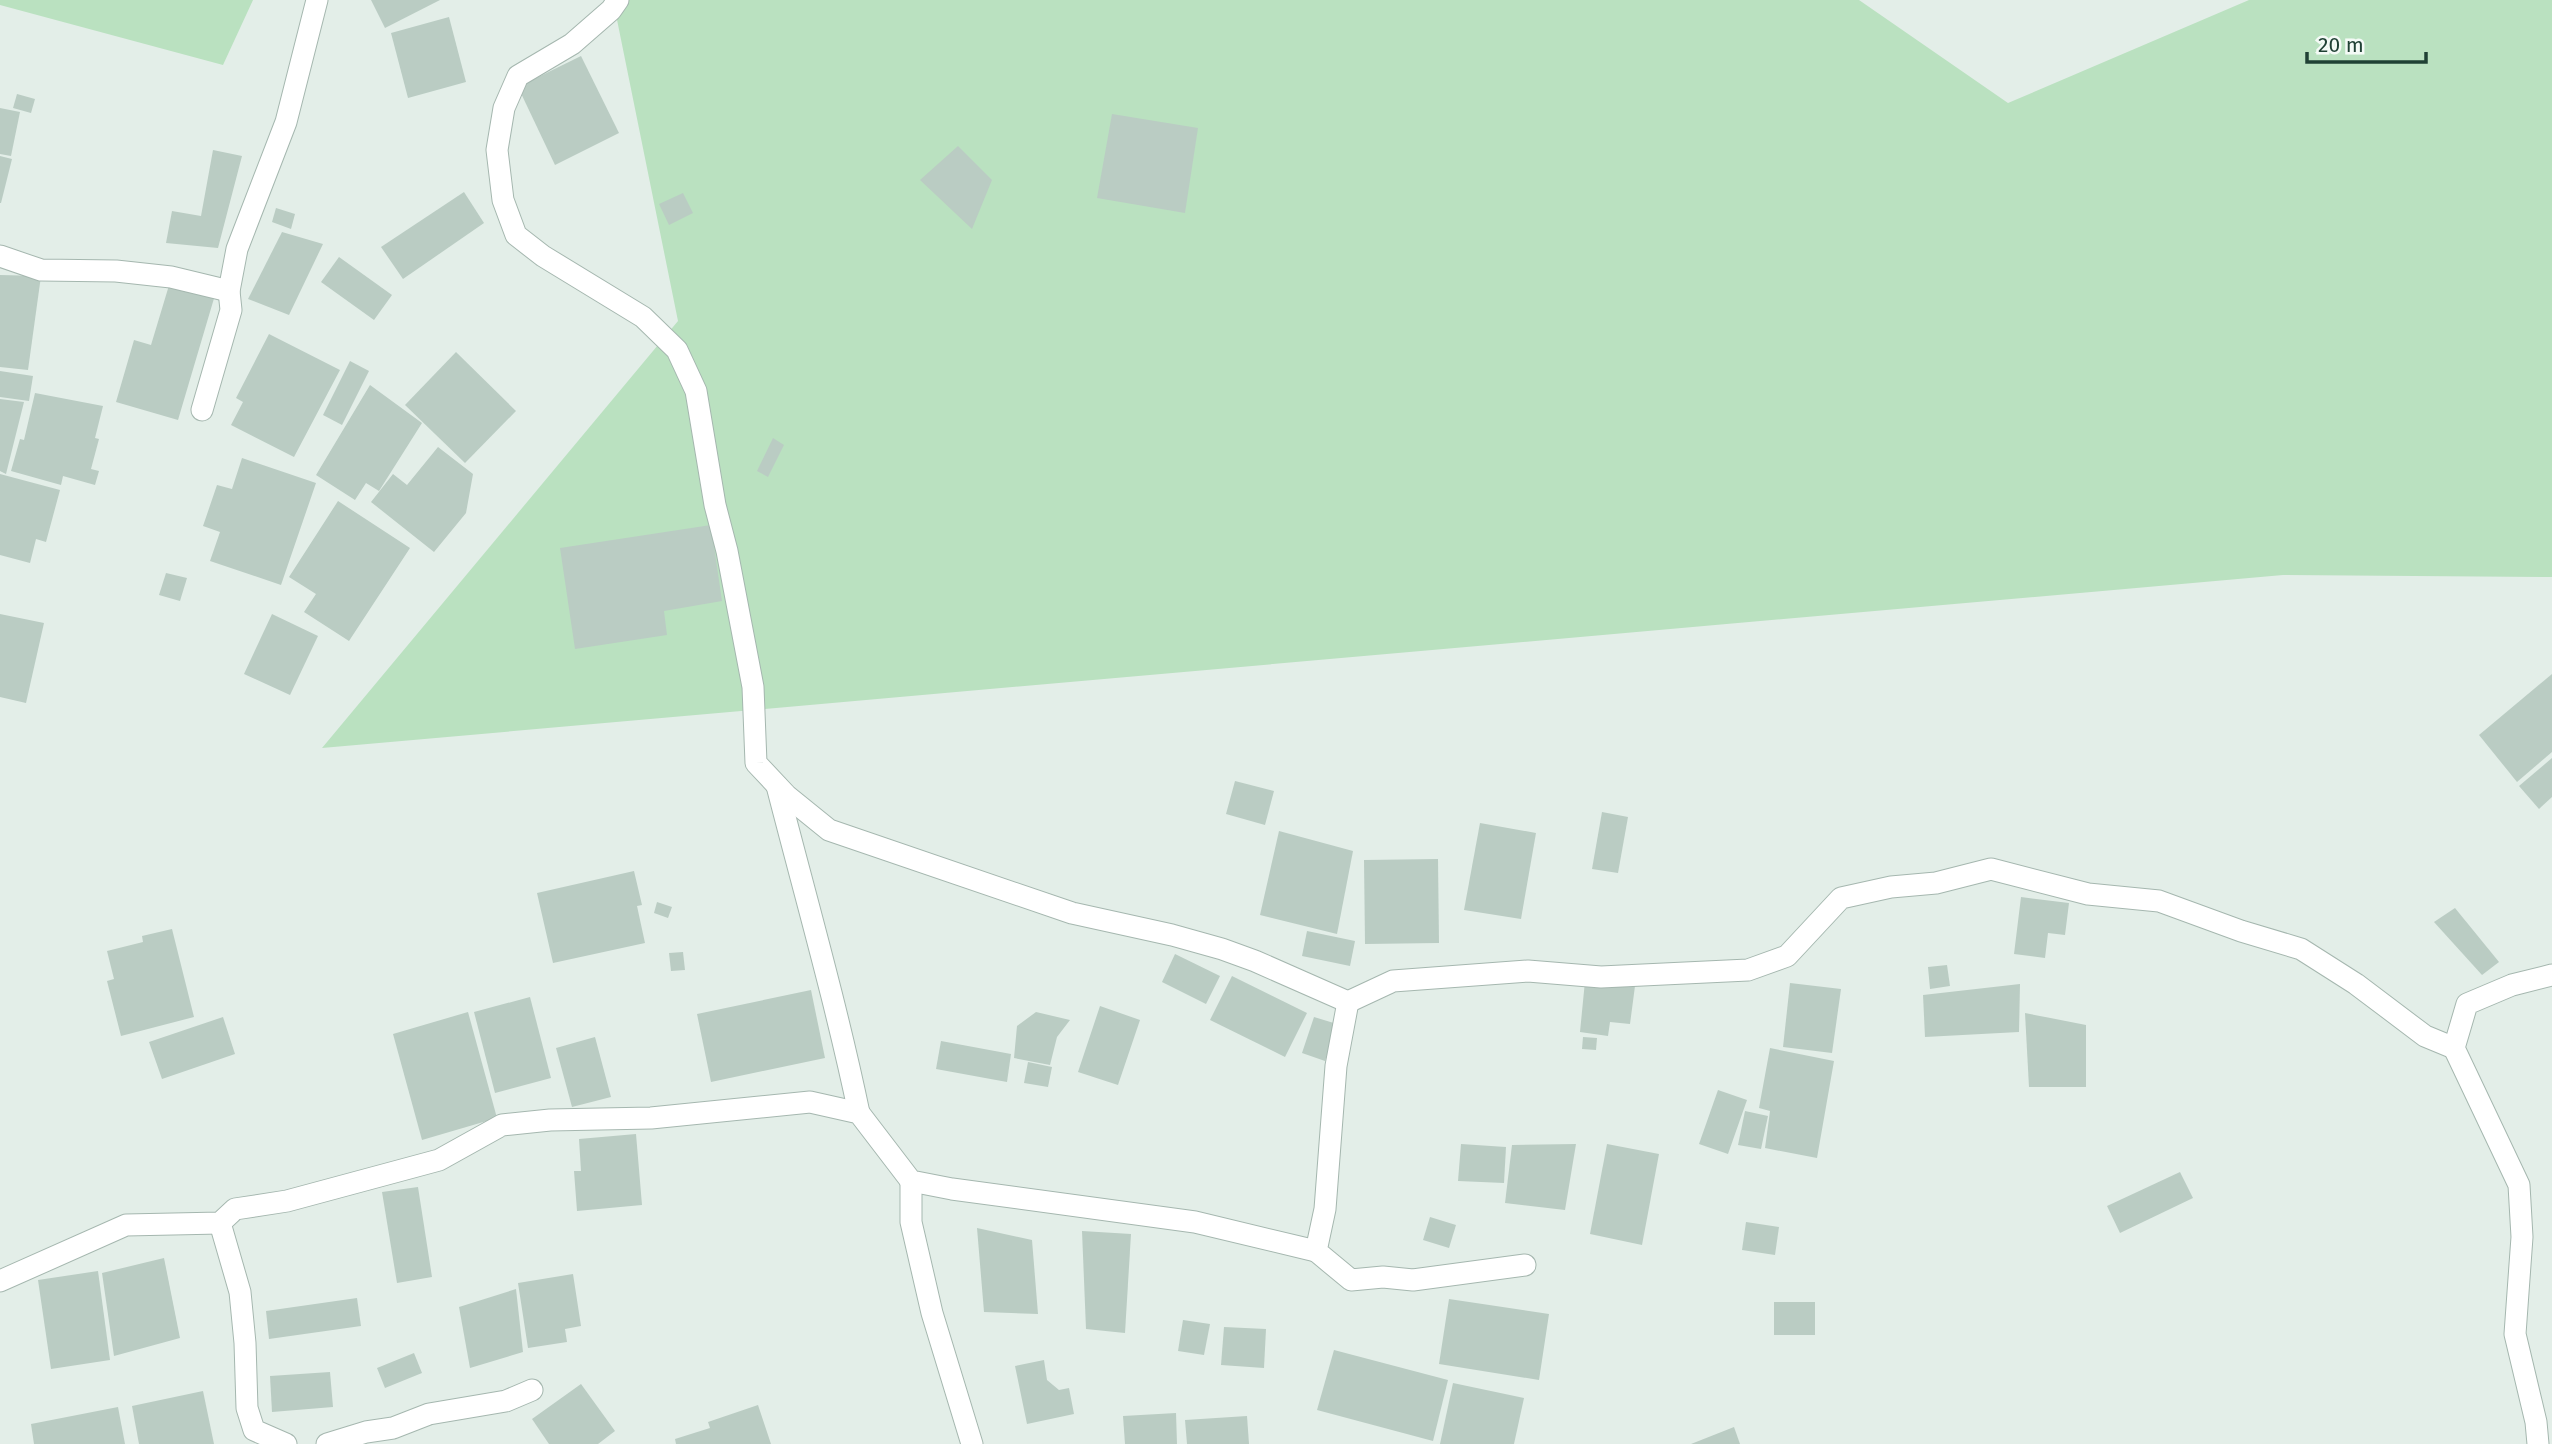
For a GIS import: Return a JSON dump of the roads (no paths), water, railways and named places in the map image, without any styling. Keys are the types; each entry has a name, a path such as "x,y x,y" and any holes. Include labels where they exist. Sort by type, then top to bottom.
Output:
{"street":[{"path":"202,410 231,310 229,291 237,249 286,122 317,0"},
{"path":"618,0 611,10 572,44 518,76 504,107 497,150 503,200 516,234 543,256 643,317 677,350 696,391 715,505 727,551 753,687 756,763 777,786 830,830 1072,913 1222,949 1348,1002 1393,981 1528,971 1601,977 1748,970 1787,956 1841,898 1891,887 1936,883 1991,869 2088,894 2159,901 2241,931 2301,949 2356,984 2425,1036 2454,1048"},
{"path":"0,256 41,270 116,271 171,277 229,291"},
{"path":"777,786 809,916 841,1026 859,1113 911,1181 911,1222 932,1313 972,1444"},
{"path":"2539,1444 2515,1334 2522,1237 2519,1185 2454,1048 2467,1004 2512,985 2552,975"},
{"path":"1315,1251 1325,1209 1335,1066 1348,1002"},
{"path":"0,1281 126,1225 220,1223 235,1209 287,1201 439,1160 502,1125 550,1120 651,1118 810,1102 859,1113"},
{"path":"911,1181 965,1191 1195,1222 1315,1251 1351,1280 1383,1277 1413,1280 1525,1265"},
{"path":"220,1223 240,1292 247,1408 254,1430 286,1444"},
{"path":"327,1444 366,1432 393,1428 429,1414 506,1401 532,1390"}]}
